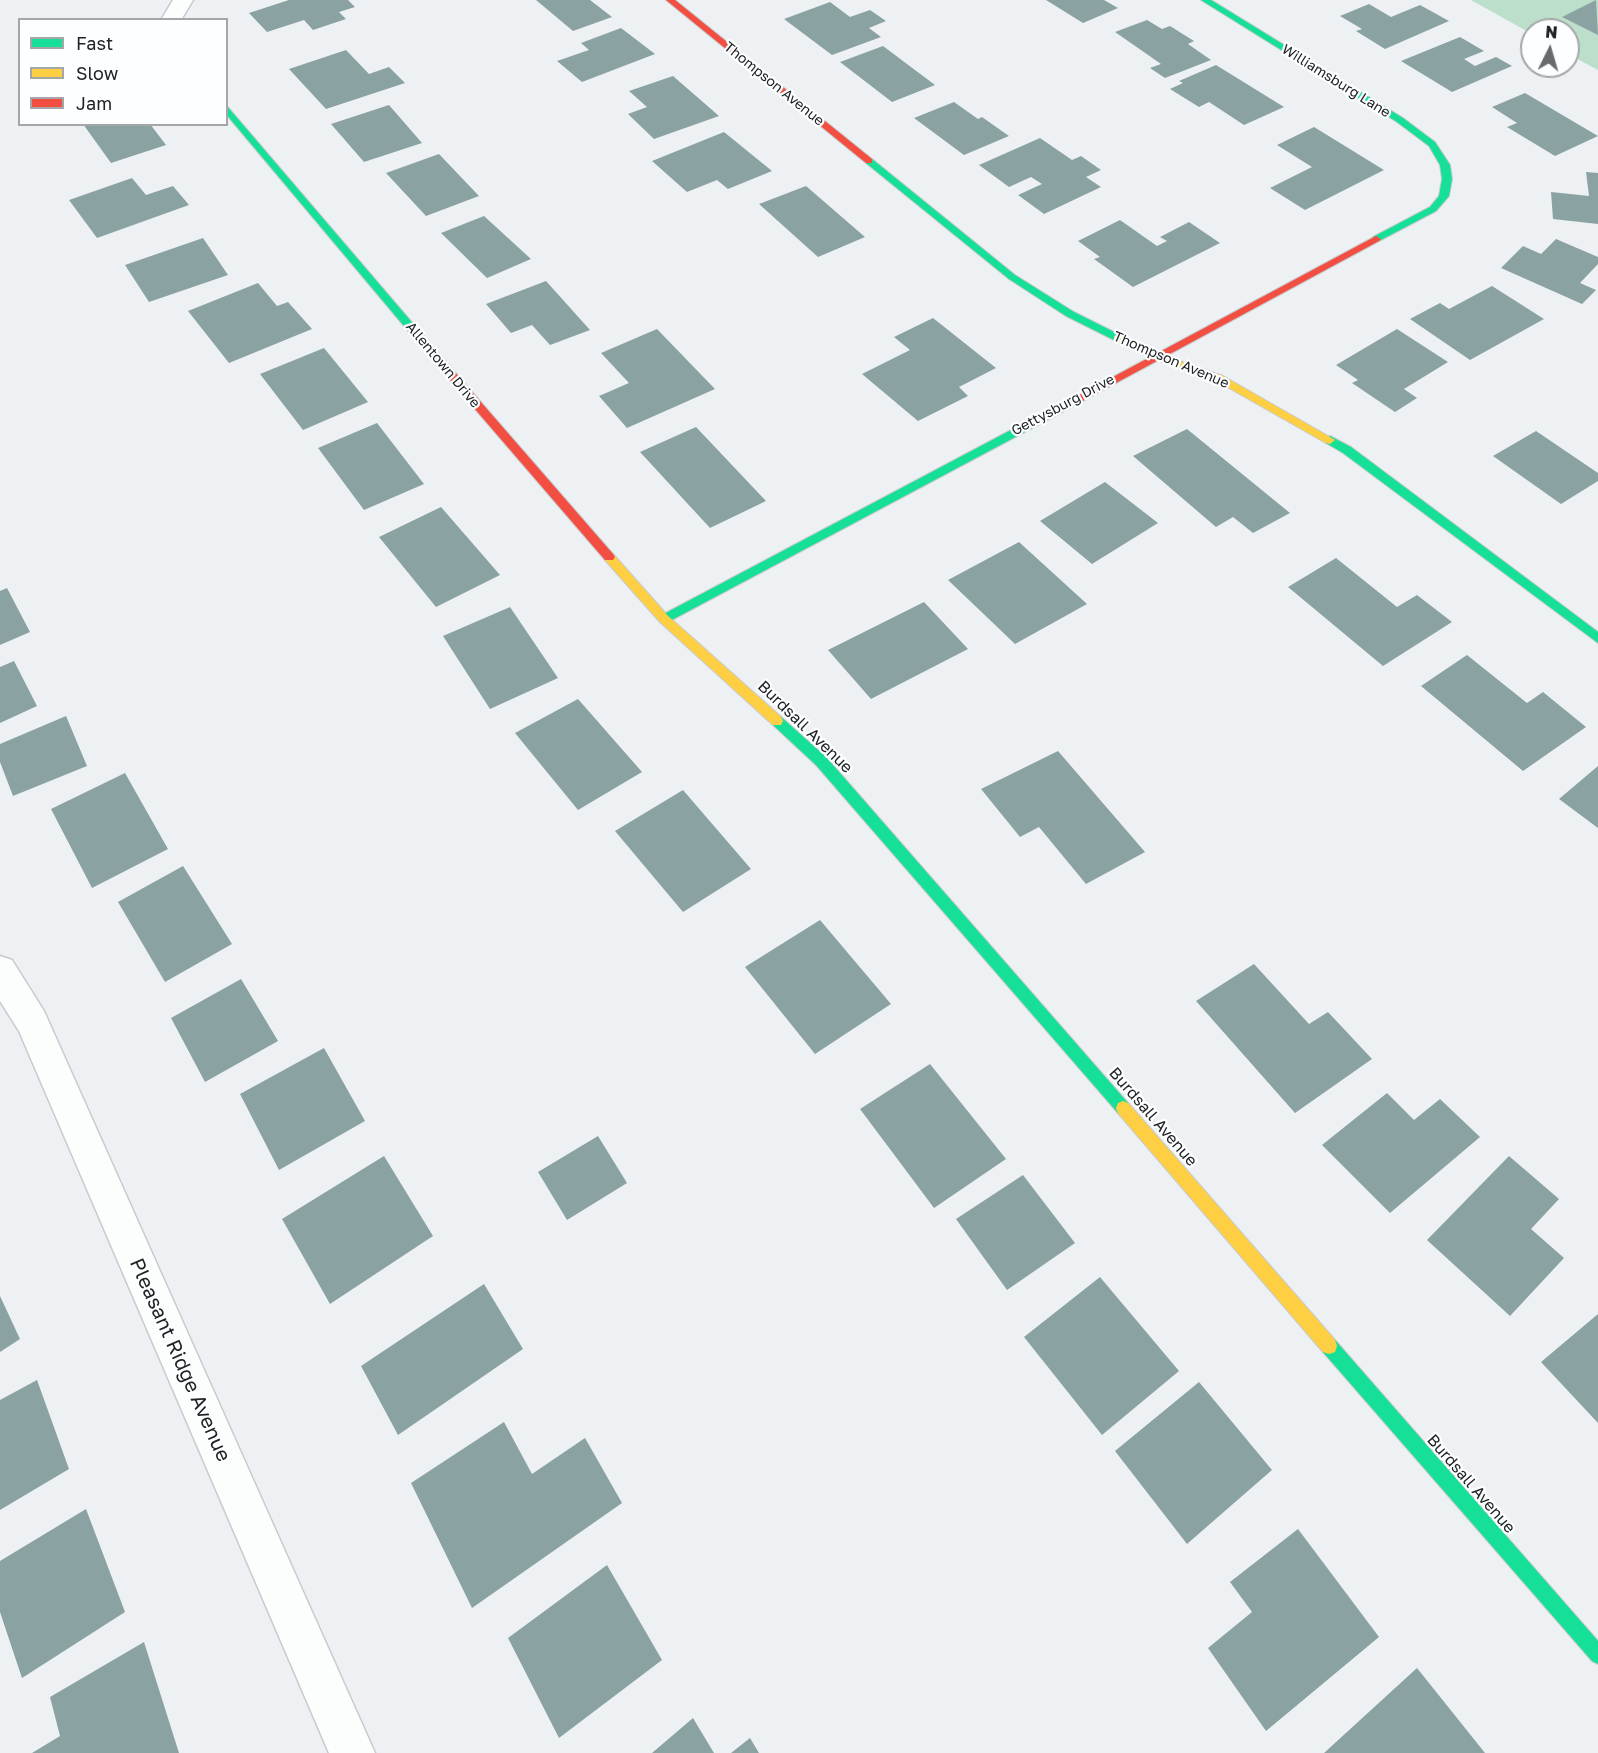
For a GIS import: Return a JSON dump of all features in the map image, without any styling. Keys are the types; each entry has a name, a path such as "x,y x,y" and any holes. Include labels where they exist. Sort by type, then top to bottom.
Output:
{"street":[{"path":"172,18 183,0"},
{"name":"Thompson Avenue","path":"670,0 1012,277 1070,314 1155,356 1219,378 1347,450 1598,638"},
{"name":"Williamsburg Lane","path":"1205,0 1400,120 1432,144 1445,165 1447,180"},
{"name":"Allentown Drive","path":"228,110 462,389 664,619"},
{"name":"Gettysburg Drive","path":"664,619 1433,209 1444,196 1447,180"},
{"name":"Burdsall Avenue","path":"664,619 821,760 1598,1655"},
{"name":"Pleasant Ridge Avenue","path":"0,972 32,1022 352,1753"}],"green space":[{"path":"1471,0 1598,0 1598,70 1580,60 1580,18 1520,18 1520,27"}],"building":[{"path":"289,0 348,0 355,7 339,12 346,19 313,30 304,20 267,32 249,13"},
{"path":"536,0 590,0 612,17 573,31"},
{"path":"1046,0 1104,0 1118,8 1083,23"},
{"path":"1596,0 1598,35 1580,26 1580,18 1562,17"},
{"path":"830,2 850,17 870,10 886,21 869,28 881,37 832,55 784,19"},
{"path":"1369,4 1391,17 1420,5 1449,21 1385,49 1356,31 1362,29 1340,16"},
{"path":"1147,20 1162,29 1170,26 1194,41 1188,44 1211,60 1165,78 1150,68 1161,64 1115,32"},
{"path":"621,28 655,54 582,82 557,61 589,50 581,43"},
{"path":"1460,37 1484,51 1464,59 1475,66 1496,57 1512,66 1452,92 1401,61"},
{"path":"883,46 935,85 892,102 840,62"},
{"path":"346,50 369,74 389,67 405,83 326,109 289,69"},
{"path":"1216,65 1284,107 1244,125 1209,102 1199,107 1170,89 1183,83 1179,81"},
{"path":"673,76 719,116 654,139 628,114 647,107 629,91"},
{"path":"1525,93 1598,136 1555,156 1507,127 1517,123 1492,107"},
{"path":"954,102 978,119 982,117 1009,136 964,155 914,118"},
{"path":"389,105 422,143 364,162 331,124"},
{"path":"84,126 152,126 166,145 111,163"},
{"path":"1314,127 1384,170 1305,210 1270,188 1312,167 1277,145"},
{"path":"724,132 772,171 728,189 717,180 687,192 652,161"},
{"path":"1040,138 1072,160 1081,156 1101,170 1086,177 1101,187 1044,214 1018,195 1042,184 1031,177 1009,187 979,165"},
{"path":"439,154 479,196 426,216 386,173"},
{"path":"1586,172 1598,173 1598,224 1553,219 1551,192 1589,196"},
{"path":"132,178 146,195 173,186 189,205 97,238 69,200"},
{"path":"806,186 865,237 818,257 759,204"},
{"path":"484,216 531,259 487,278 441,233"},
{"path":"1120,220 1157,246 1167,241 1160,237 1189,222 1220,243 1133,287 1094,259 1100,257 1078,241"},
{"path":"203,238 228,275 149,302 125,265"},
{"path":"1556,239 1598,257 1598,264 1580,283 1596,290 1582,304 1501,268 1523,246 1541,254"},
{"path":"546,281 590,330 550,345 532,325 511,333 486,304"},
{"path":"258,283 277,306 288,302 312,329 229,363 188,311"},
{"path":"1492,286 1544,319 1470,360 1410,319 1440,303 1449,309"},
{"path":"933,318 996,368 959,387 968,396 918,421 862,374 910,350 894,337"},
{"path":"657,329 715,389 627,428 599,396 629,383 601,353"},
{"path":"1397,329 1448,362 1404,389 1417,398 1395,412 1352,383 1358,380 1336,365"},
{"path":"324,348 368,402 303,430 260,374"},
{"path":"377,423 424,484 364,510 318,448"},
{"path":"696,427 766,501 710,528 640,452"},
{"path":"1187,429 1290,513 1253,533 1233,517 1216,527 1133,456"},
{"path":"1536,431 1598,473 1598,481 1561,504 1493,456"},
{"path":"1105,482 1158,523 1092,564 1040,521"},
{"path":"441,507 500,575 436,607 379,537"},
{"path":"1019,542 1087,604 1015,644 948,580"},
{"path":"1336,558 1397,607 1417,595 1452,622 1383,666 1288,587"},
{"path":"7,588 30,632 0,645 0,591"},
{"path":"924,602 968,649 871,699 828,650"},
{"path":"510,607 558,678 490,709 443,636"},
{"path":"1467,655 1527,703 1543,692 1586,727 1523,771 1421,686"},
{"path":"14,661 37,706 0,723 0,667"},
{"path":"578,699 642,772 578,810 515,733"},
{"path":"66,716 87,766 13,796 0,762 0,744"},
{"path":"1058,751 1145,852 1086,884 1039,827 1020,837 981,789"},
{"path":"1598,766 1598,828 1559,799"},
{"path":"125,773 168,849 92,888 51,809"},
{"path":"683,790 751,869 683,912 615,831"},
{"path":"183,866 232,944 165,982 118,902"},
{"path":"820,920 891,1004 815,1054 745,967"},
{"path":"1254,964 1309,1024 1328,1012 1372,1059 1295,1113 1196,1001"},
{"path":"241,979 278,1041 205,1082 171,1018"},
{"path":"324,1048 365,1121 279,1170 240,1094"},
{"path":"930,1064 1006,1159 934,1208 860,1109"},
{"path":"1387,1093 1414,1120 1440,1099 1480,1137 1390,1213 1322,1145"},
{"path":"598,1136 627,1183 567,1220 538,1172"},
{"path":"384,1156 433,1236 330,1304 282,1219"},
{"path":"1509,1156 1559,1199 1531,1229 1564,1258 1510,1316 1427,1240"},
{"path":"1023,1175 1075,1243 1007,1290 956,1219"},
{"path":"1100,1277 1179,1371 1102,1435 1024,1337"},
{"path":"484,1284 523,1349 398,1435 361,1366"},
{"path":"0,1296 20,1339 0,1352"},
{"path":"1598,1314 1598,1423 1541,1362"},
{"path":"37,1380 69,1469 0,1510 0,1400"},
{"path":"1199,1382 1272,1470 1187,1544 1115,1451"},
{"path":"504,1422 532,1474 585,1438 622,1503 472,1608 411,1483"},
{"path":"86,1509 125,1612 22,1678 0,1612 0,1561"},
{"path":"1298,1529 1379,1637 1266,1731 1208,1648 1252,1612 1230,1582"},
{"path":"607,1565 662,1660 559,1738 508,1638"},
{"path":"144,1642 179,1753 32,1753 60,1736 50,1697"},
{"path":"1417,1668 1485,1753 1324,1753"},
{"path":"693,1718 714,1753 652,1753"},
{"path":"750,1738 759,1753 731,1753"}],"traffic: fast":[{"path":"1205,0 1400,120 1432,144 1445,165 1447,179 1444,196 1433,209 1376,239"},
{"path":"228,110 429,349"},
{"path":"869,161 1012,277 1070,314 1118,338"},
{"path":"664,619 1062,407"},
{"path":"1330,440 1347,450 1598,638"},
{"path":"777,721 821,761 1123,1108"},
{"path":"1329,1346 1598,1655"}],"traffic: slow":[{"path":"1118,338 1155,356 1219,378 1330,440"},
{"path":"609,557 664,619 777,721"},
{"path":"1123,1108 1329,1346"}],"traffic: jam":[{"path":"670,0 869,161"},
{"path":"1062,407 1376,239"},
{"path":"429,349 609,557"}]}
